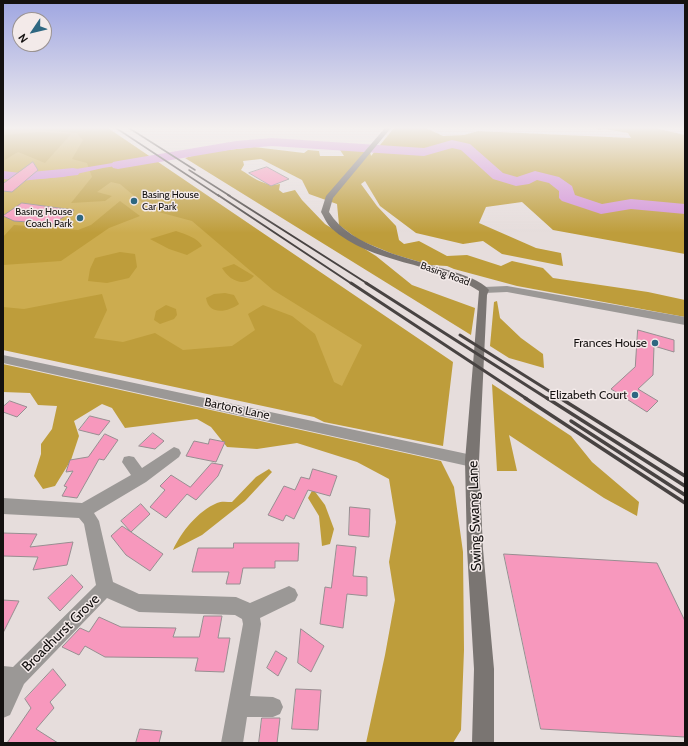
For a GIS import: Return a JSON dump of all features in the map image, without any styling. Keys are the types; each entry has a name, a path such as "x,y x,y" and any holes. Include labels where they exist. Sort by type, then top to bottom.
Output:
{"street":[{"name":"Basing Road","path":"361,163 325,204 327,216 332,225 346,237 362,245 470,281 484,290 507,289 685,321"},
{"name":"Swing Swang Lane","path":"483,743 484,670 475,549 472,461 476,415 482,295 484,290"},
{"name":"Bartons Lane","path":"3,359 472,461"},
{"path":"3,506 83,511 141,477 174,454"},
{"path":"129,462 141,477"},
{"name":"Broadhurst Grove","path":"83,511 91,521 105,588"},
{"name":"Broadhurst Grove","path":"105,588 139,603 236,606 250,613"},
{"name":"Broadhurst Grove","path":"3,708 10,676 105,588"},
{"path":"232,743 252,624 250,613 289,595"},
{"path":"238,706 274,707"}],"shaded area":[{"path":"3,163 152,163 447,362 436,432 3,340"},
{"path":"87,163 159,163 453,362 443,446 324,422 314,417 3,350 3,307 24,309 102,294 107,310 94,338 123,342 155,333 183,350 232,346 255,330 248,314 263,305 292,316 315,334 334,382 342,386 362,345 273,290 192,221 151,210 120,184 111,182 97,192 112,196 105,201 71,203 92,177"},
{"path":"114,163 136,163 103,168 63,177 39,179 37,177 55,171"},
{"path":"193,163 243,163 244,165 241,170 255,179 269,184 280,184 279,190 283,193 295,190 302,200 325,224 376,256 412,285 475,308 471,335"},
{"path":"268,163 685,163 685,254 553,230 522,202 486,207 479,223 536,248 561,253 563,266 502,254 483,241 463,244 416,233 380,206 365,181 361,184 377,206 396,226 399,240 404,244 419,241 447,256 467,255 501,266 512,261 543,268 553,278 648,292 685,300 685,317 517,286 447,266 430,265 393,254 359,240 339,225 337,204 309,194 302,180"},
{"path":"120,201 140,216 109,228 61,261 3,265 3,237 14,225 78,230 91,225"},
{"path":"176,231 194,239 202,246 187,255 169,249 150,239"},
{"path":"120,252 135,254 137,267 129,278 107,283 88,281 90,269 95,258"},
{"path":"234,264 254,276 246,282 233,279 222,268"},
{"path":"225,293 234,295 239,304 230,309 220,311 211,308 206,298 214,294"},
{"path":"497,301 500,318 521,338 543,354 544,368 509,358 490,346 494,302"},
{"path":"166,305 176,309 177,315 174,319 160,324 154,320 156,311"},
{"path":"3,364 441,461 454,487 463,552 464,650 461,730 453,743 366,743 395,600 389,562 396,522 389,479 357,462 297,443 257,449 227,447 211,427 197,419 125,428 112,408 102,404 74,421 79,436 71,460 55,486 43,489 34,476 41,454 41,444 52,429 57,406 38,405 30,393 3,392"},
{"path":"492,384 571,436 592,462 639,502 637,516 604,498 509,435 517,471 497,471"},
{"path":"269,469 272,472 245,501 202,535 173,550 185,529 203,511 219,502 232,502 256,477"},
{"path":"313,489 325,505 334,529 330,544 322,546 319,516 308,498"}],"building":[{"path":"32,163 34,163 38,170 12,192 3,191 3,184"},
{"path":"267,167 289,179 271,186 249,173"},
{"path":"22,203 74,210 53,224 14,221 3,216"},
{"path":"638,330 674,340 674,352 654,346 653,375 638,389 658,401 647,412 611,389 635,367"},
{"path":"10,401 27,407 17,417 3,412 3,407"},
{"path":"90,416 110,421 99,435 79,430"},
{"path":"153,433 164,441 155,449 139,446"},
{"path":"105,434 118,440 104,460 99,459 77,498 62,496 67,487 64,486 73,471 66,472 70,460 88,457"},
{"path":"210,439 225,442 216,462 186,456 194,441 208,444"},
{"path":"212,463 223,465 218,476 196,500 187,494 166,518 150,507 165,490 160,486 171,475 190,487"},
{"path":"313,469 337,476 330,496 308,490 294,519 286,515 283,521 268,515 284,486 295,490 301,477 309,479"},
{"path":"141,504 150,514 131,532 121,521"},
{"path":"350,507 370,509 369,537 349,535"},
{"path":"122,526 163,554 150,571 126,555 111,536"},
{"path":"3,533 37,534 30,547 73,542 67,565 33,570 38,557 3,556"},
{"path":"234,543 299,543 298,561 275,561 275,568 243,568 240,584 226,584 229,572 192,572 198,548 233,548"},
{"path":"337,545 356,547 353,576 367,577 367,596 347,594 343,628 320,624 325,587 331,588"},
{"path":"504,554 657,563 685,621 685,737 541,729"},
{"path":"72,575 83,587 60,611 48,598"},
{"path":"3,600 19,601 3,633"},
{"path":"204,616 222,616 218,638 230,638 224,672 195,671 198,658 105,657 85,646 79,655 62,647 80,628 89,632 99,617 121,627 176,628 173,637 199,637"},
{"path":"301,629 324,646 311,672 298,663"},
{"path":"276,651 287,658 278,676 267,668"},
{"path":"53,669 66,685 50,702 54,708 36,729 58,743 7,743 31,708 25,699"},
{"path":"296,689 321,690 318,730 292,729"},
{"path":"262,718 280,718 277,743 259,743"},
{"path":"140,729 162,731 159,743 136,743"}],"waterway":[{"path":"118,165 131,163"},
{"path":"483,163 498,176 516,182 524,181 535,175 554,180 567,189 567,198 601,209 631,204 685,209"},
{"path":"3,175 21,177 73,172"}],"railway":[{"path":"169,163 219,196"},
{"path":"184,163 195,170"},
{"path":"189,170 230,196"},
{"path":"218,195 352,284"},
{"path":"228,195 368,284"},
{"path":"351,283 527,399"},
{"path":"366,283 548,399"},
{"path":"460,335 562,399"},
{"path":"525,398 685,503"},
{"path":"547,398 685,486"},
{"path":"560,398 685,476"},
{"path":"571,421 685,495"}],"place":[{"name":"Basing House Car Park","path":"134,201"},
{"name":"Basing House Coach Park","path":"80,218"},
{"name":"Frances House","path":"655,343"},
{"name":"Elizabeth Court","path":"635,395"}]}
